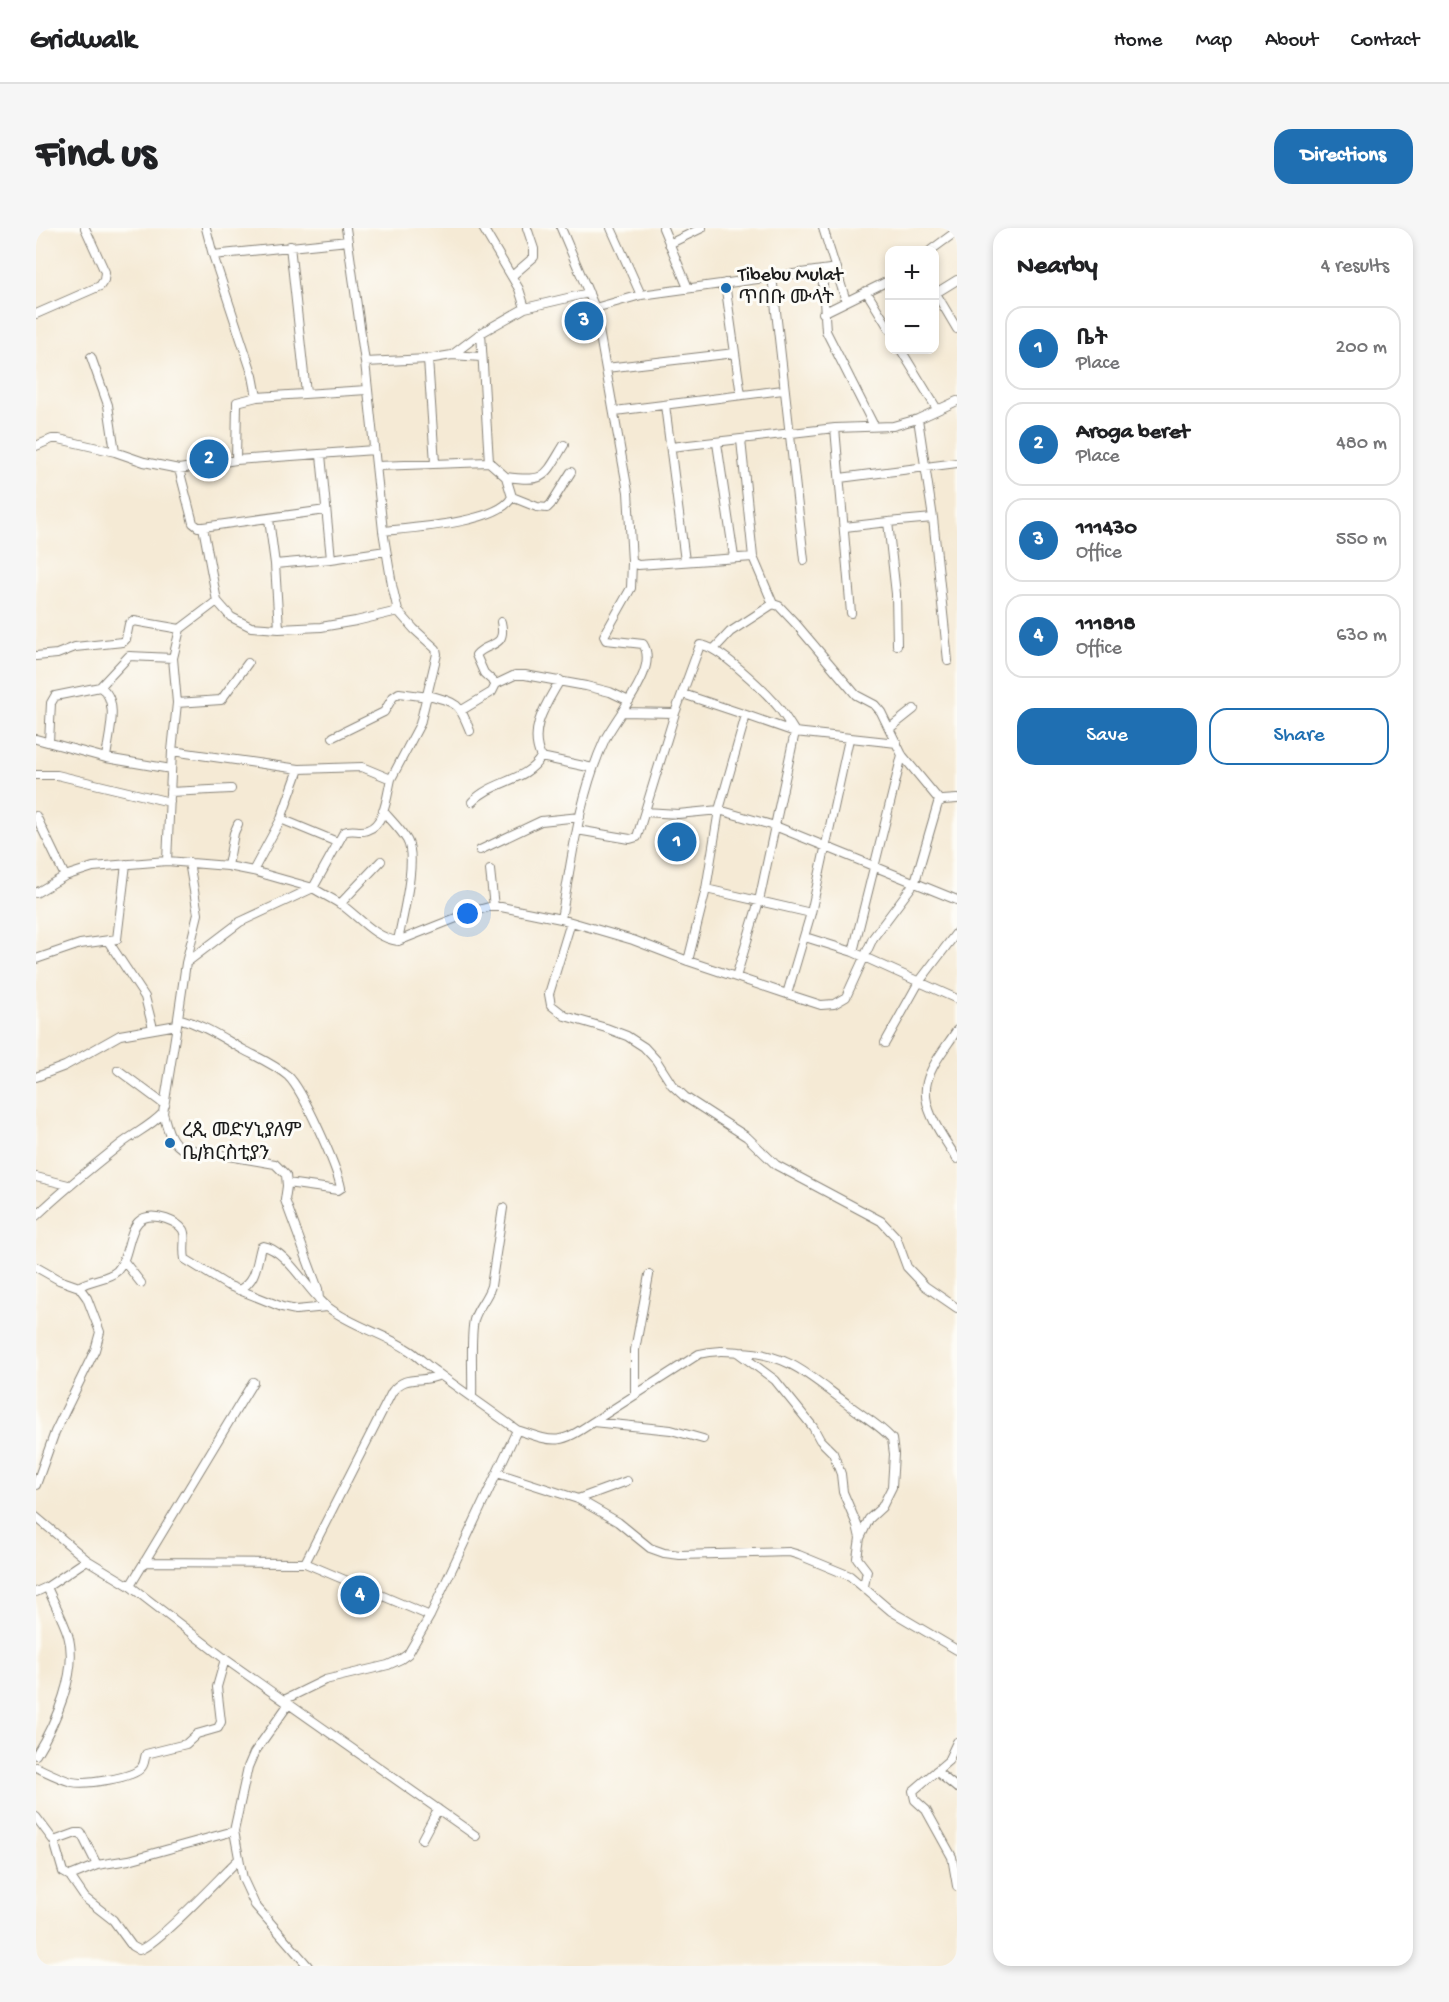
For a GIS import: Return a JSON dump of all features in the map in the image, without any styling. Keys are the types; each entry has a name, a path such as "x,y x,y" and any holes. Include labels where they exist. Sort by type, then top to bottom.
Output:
{"street":[{"path":"36,314 100,286 104,280 105,272 85,228"},
{"path":"206,228 253,376 257,396"},
{"path":"186,963 240,922 313,888 344,832 351,829 362,831 377,825 391,780 420,723 428,696 437,654 436,649 398,611 386,551 365,362 346,228"},
{"path":"483,228 512,276 523,297 525,308"},
{"path":"512,276 534,257 534,249 526,228"},
{"path":"561,228 595,308 628,492 632,562 631,588 604,636 606,640 645,646 643,679 606,738 594,768 577,830 561,919"},
{"path":"612,228 641,295"},
{"path":"663,228 688,288"},
{"path":"669,244 702,228"},
{"path":"823,228 846,301"},
{"path":"936,246 957,231"},
{"path":"213,255 348,241"},
{"path":"290,246 306,393"},
{"path":"595,308 641,295 837,268"},
{"path":"822,270 826,331 874,426"},
{"path":"772,276 783,390 804,560"},
{"path":"939,289 957,280"},
{"path":"824,313 885,282"},
{"path":"726,283 741,395"},
{"path":"866,291 885,322"},
{"path":"452,355 481,333 525,308 589,293"},
{"path":"939,298 957,328"},
{"path":"481,333 489,462"},
{"path":"606,368 735,353"},
{"path":"904,354 938,409"},
{"path":"365,362 452,355 481,357"},
{"path":"91,357 108,405 115,452"},
{"path":"428,358 435,463"},
{"path":"236,460 235,405 237,402 257,396 367,390"},
{"path":"615,411 783,390"},
{"path":"671,447 835,428 893,426 918,419 957,401"},
{"path":"665,405 686,561"},
{"path":"918,419 933,518 948,662"},
{"path":"835,428 851,613"},
{"path":"36,446 59,439 179,469 236,460 374,450"},
{"path":"741,440 753,557 773,604 779,606 796,624 856,695 874,705 881,712 902,755 940,801"},
{"path":"717,443 734,557"},
{"path":"506,477 532,480 546,475 564,446"},
{"path":"321,455 331,559"},
{"path":"376,466 489,462 506,477 512,490 509,503 502,509 468,520 383,531"},
{"path":"840,478 957,463"},
{"path":"179,469 192,523 198,527 326,510"},
{"path":"512,497 547,508 571,472"},
{"path":"845,527 933,518"},
{"path":"269,519 275,564 279,629"},
{"path":"888,522 896,594 897,645"},
{"path":"202,527 217,601 231,617 251,627 279,629 333,625 398,611"},
{"path":"275,564 386,551"},
{"path":"632,562 638,565 753,557"},
{"path":"167,861 172,751 177,703 173,658 180,629 217,601"},
{"path":"714,649 730,633 773,604"},
{"path":"36,656 57,654 75,647 123,642 126,639 129,624 134,621 180,629"},
{"path":"496,684 484,673 476,655 500,641 503,631 501,622"},
{"path":"577,830 634,839 638,834 675,713 699,647 703,645 714,649 760,688 780,709 795,732 759,901 736,977"},
{"path":"49,741 53,698 59,694 100,687 129,656 173,658"},
{"path":"177,703 221,700 248,663"},
{"path":"462,710 492,692 496,684 519,674 560,680 610,692 629,701"},
{"path":"542,757 537,743 537,726 542,711 560,680"},
{"path":"100,687 109,694 112,712 105,758"},
{"path":"333,736 384,712 393,697 399,693 451,701 462,710 470,731"},
{"path":"683,694 795,732 897,743"},
{"path":"890,728 914,709"},
{"path":"622,712 675,713"},
{"path":"688,961 706,889 719,810 746,716"},
{"path":"36,739 105,758 171,769"},
{"path":"787,994 811,913 849,739"},
{"path":"172,751 299,769 362,767 391,780"},
{"path":"853,952 902,755"},
{"path":"542,757 594,768"},
{"path":"472,802 488,789 530,771 542,757"},
{"path":"253,871 281,819 299,769"},
{"path":"36,775 57,775 170,797 231,789"},
{"path":"940,801 957,799"},
{"path":"36,893 65,876 93,867 167,861 228,866 313,888 340,904 375,933 390,940 398,941 474,911 494,907 561,919 633,940 688,961 821,1005 840,1001 846,997 873,938 915,882 940,801"},
{"path":"645,812 678,814 719,810 776,826 957,900"},
{"path":"383,811 407,839 411,851 411,869 398,941"},
{"path":"36,816 65,876"},
{"path":"480,850 541,821 580,817"},
{"path":"281,819 337,842"},
{"path":"228,866 234,833 238,824"},
{"path":"340,904 381,861"},
{"path":"189,862 198,914 186,963 164,1109 171,1139 181,1148 274,1164 283,1170 287,1183 285,1200 318,1289 319,1300"},
{"path":"36,959 80,945 117,939 126,864"},
{"path":"490,870 494,907"},
{"path":"706,889 811,913"},
{"path":"571,922 549,994 551,1005 565,1016 616,1032 644,1047 656,1060 672,1085 685,1097 747,1137 776,1165 881,1221 896,1237 907,1267 926,1286 957,1308"},
{"path":"885,1043 919,982 957,932"},
{"path":"805,937 853,952 957,999"},
{"path":"108,941 145,997 153,1028"},
{"path":"36,1077 65,1066 120,1035 177,1021 202,1025 289,1077 301,1095 330,1154 341,1188 338,1190 287,1183"},
{"path":"957,1030 933,1068 926,1084 929,1108 937,1127 957,1159"},
{"path":"117,1070 164,1109"},
{"path":"36,1216 68,1185 156,1120 164,1109"},
{"path":"36,1177 68,1185"},
{"path":"472,1396 473,1322 487,1299 491,1286 503,1208"},
{"path":"79,1287 85,1282 112,1275 123,1260 135,1225 146,1217 161,1218 174,1223 185,1233 184,1257 187,1262 226,1285 291,1309 327,1307"},
{"path":"239,1290 255,1274 260,1250 266,1246 276,1251 284,1259 319,1300 346,1320 375,1331 411,1351 440,1375 517,1430 555,1440 564,1440 573,1436 699,1354 713,1350 766,1354 780,1358 892,1439 892,1487 882,1507 869,1519 860,1538 857,1558 867,1571 864,1586"},
{"path":"123,1260 141,1283"},
{"path":"36,1267 59,1280 79,1287 87,1298 100,1332 99,1341 55,1432 36,1485"},
{"path":"635,1395 635,1350 649,1275"},
{"path":"737,1352 775,1380 813,1427 820,1440 833,1453 841,1474 843,1492 853,1513 860,1538"},
{"path":"305,1563 398,1383 432,1379 440,1375"},
{"path":"130,1586 253,1382"},
{"path":"593,1422 671,1430 703,1439"},
{"path":"308,1966 255,1905 243,1879 234,1831 248,1767 254,1753 286,1702 326,1680 388,1665 408,1654 430,1616 517,1430"},
{"path":"497,1473 578,1499 618,1522 650,1548 664,1553 680,1555 789,1552 799,1554 850,1576 891,1611 957,1650"},
{"path":"578,1499 627,1481"},
{"path":"36,1517 87,1560 130,1586 225,1659 476,1836"},
{"path":"36,1592 87,1560"},
{"path":"144,1562 305,1563 430,1616"},
{"path":"37,1753 52,1726 64,1695 70,1665 68,1634 47,1587"},
{"path":"36,1767 72,1782 113,1779 139,1770 144,1764 146,1754 186,1744 197,1734 218,1728 221,1722 217,1687 225,1659"},
{"path":"957,1742 948,1761 913,1794 915,1800 930,1816 952,1857 957,1886"},
{"path":"936,1771 957,1788"},
{"path":"422,1839 438,1809"},
{"path":"36,1817 54,1841 63,1872 70,1876 86,1898 112,1920 132,1946 139,1950 145,1948 170,1926 238,1860"},
{"path":"70,1876 97,1865 129,1860 234,1831"},
{"path":"54,1841 81,1833 97,1865"}],"place":[{"name":"Tibebu Mulat ጥበቡ ሙላት","path":"726,288"},
{"name":"111430","path":"584,321"},
{"name":"Aroga beret","path":"209,459"},
{"name":"ቤት","path":"677,842"},
{"name":"ረጲ መድሃኒያለም ቤ/ክርስቲያን","path":"170,1143"},
{"name":"111818","path":"360,1595"}]}
